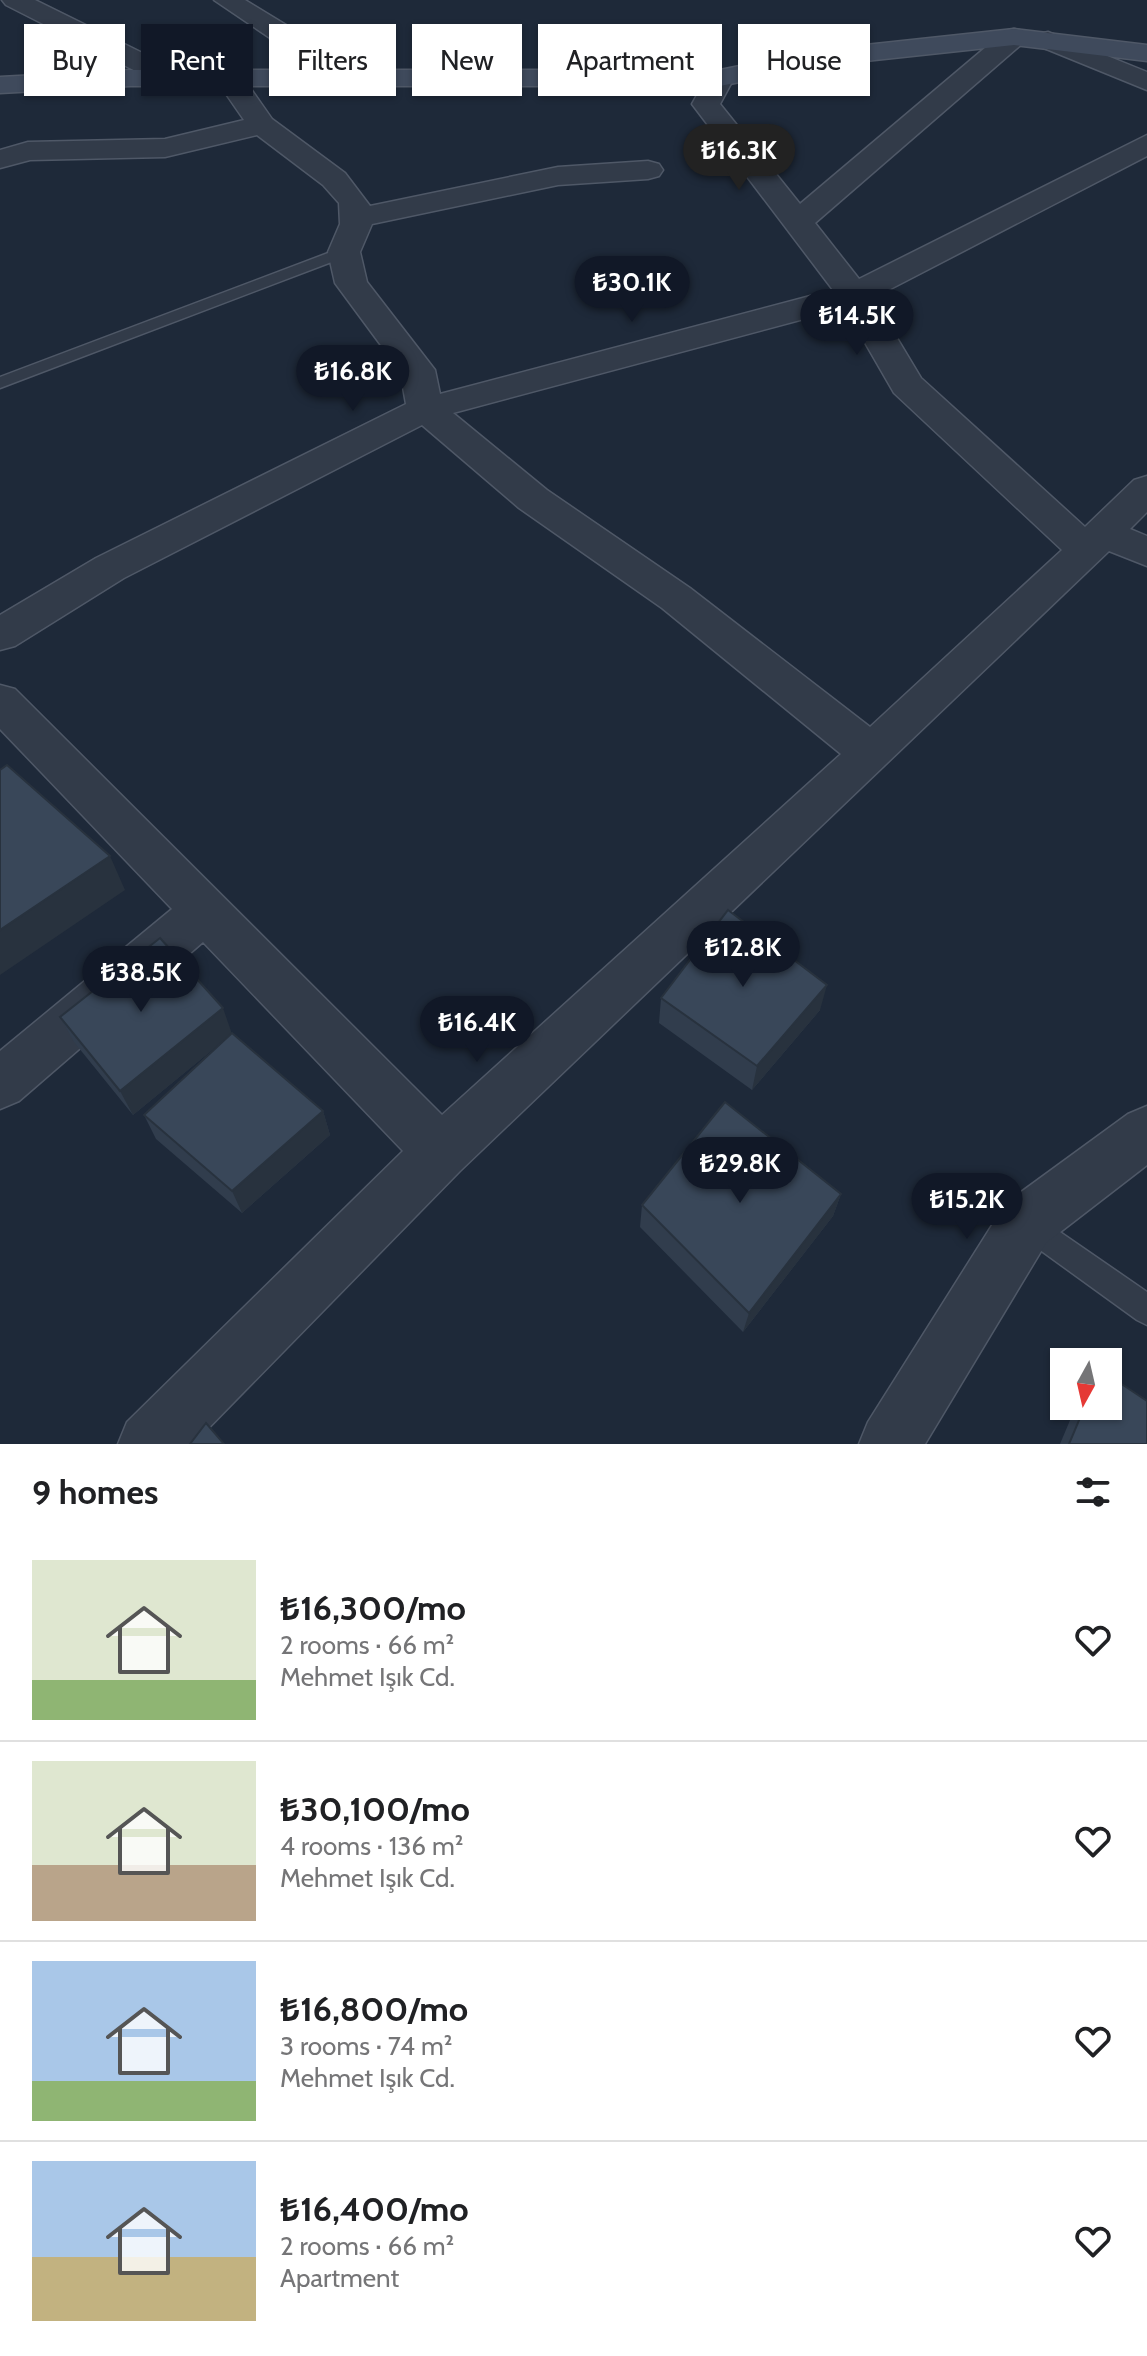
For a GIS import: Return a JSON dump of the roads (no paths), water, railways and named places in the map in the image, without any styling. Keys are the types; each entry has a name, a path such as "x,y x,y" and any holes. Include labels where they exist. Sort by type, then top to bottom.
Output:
{"street":[{"path":"15,0 141,63"},
{"path":"227,0 269,26"},
{"path":"797,222 1014,37"},
{"path":"722,78 819,58 1014,37 1147,53"},
{"path":"1048,40 1147,82"},
{"path":"396,78 538,78"},
{"path":"0,85 141,79"},
{"path":"242,96 262,125 334,179 354,202 355,218 344,252 351,283 417,370 425,409 533,499 676,598 871,753"},
{"path":"710,96 706,104 854,295 907,385 1095,542 1147,552"},
{"path":"9,154 165,148 262,125"},
{"path":"0,635 110,568 425,409 854,295 1147,144"},
{"path":"355,218 558,176 648,170"},
{"path":"149,1444 441,1152 871,753 1147,489"},
{"path":"0,701 441,1152"},
{"path":"0,1084 205,911"},
{"path":"890,1444 1026,1223 1147,1132"}],"lane":[{"path":"0,383 344,252"},
{"path":"1026,1223 1147,1310"}]}
